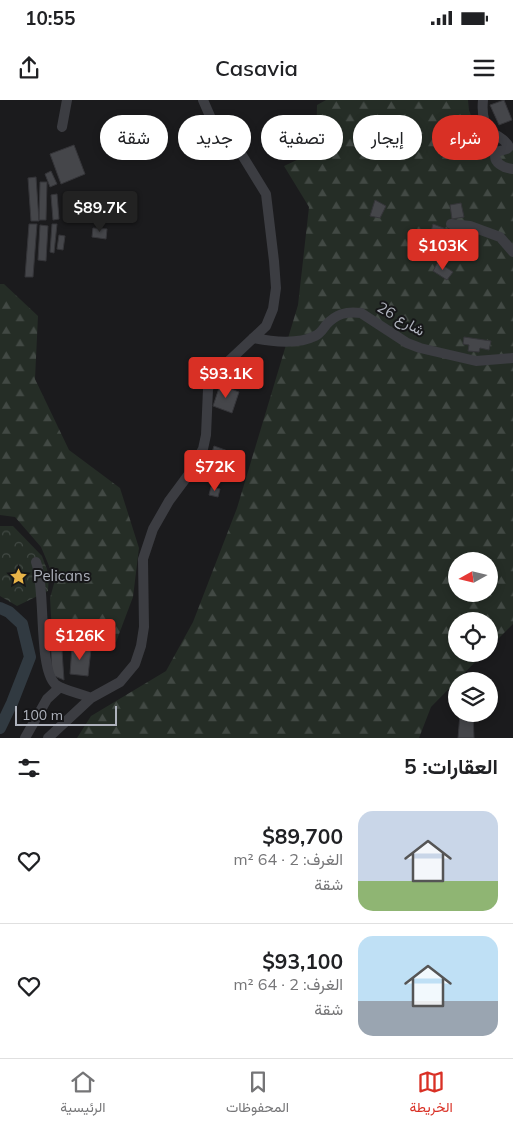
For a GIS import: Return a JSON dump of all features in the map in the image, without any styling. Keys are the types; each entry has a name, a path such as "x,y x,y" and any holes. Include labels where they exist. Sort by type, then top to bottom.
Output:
{"street":[{"path":"62,127 67,100"},
{"path":"48,738 91,698 120,682 135,664 141,646 144,627 143,559 153,529 159,516 189,474 203,449 206,435 208,389 214,374 266,326 275,301 274,261 266,194 242,154 213,123 203,100"},
{"path":"483,100 482,109 489,130 506,142 509,147 496,152 494,155 496,160 503,166 513,169"},
{"path":"452,224 470,226 500,237 513,252"},
{"name":"شارع 26","path":"253,338 294,342 307,339 320,332 336,316 343,313 356,312 361,313 407,343 420,348 476,362 513,358"},
{"path":"36,562 40,572 42,590 48,671 54,683 60,688 91,698"},
{"path":"24,738 47,699 60,688"}],"green space":[{"path":"326,100 468,100 471,115 432,115 432,160 499,160 499,152 513,150 513,624 498,639 498,612 448,612 448,662 475,662 465,672 448,672 448,690 431,707 419,738 77,738 91,716 166,671 193,622 237,508 298,305 309,207 284,166 297,160 343,160 343,115 317,115 317,105"},
{"path":"0,284 4,284 38,316 35,379 69,450 120,488 139,548 133,597 116,642 79,640 52,632 50,598 55,580 41,547 15,517 0,515"},
{"path":"0,526 13,526 42,556 49,575 48,591 17,606 0,596"}],"building":[{"path":"504,100 512,120 499,125 499,115 494,115 490,105"},
{"path":"74,145 85,174 61,184 50,154"},
{"path":"51,171 57,184 50,187 45,174"},
{"path":"36,177 39,221 31,221 28,178"},
{"path":"40,182 47,182 46,220 39,220"},
{"path":"57,194 59,219 53,220 51,195"},
{"path":"375,200 386,206 380,218 370,216"},
{"path":"461,203 464,217 452,219 450,205"},
{"path":"29,224 37,224 33,277 25,277"},
{"path":"52,224 57,224 54,253 50,252"},
{"path":"433,224 454,232 446,239 430,235"},
{"path":"40,225 48,226 46,261 38,260"},
{"path":"93,228 107,229 106,239 92,237"},
{"path":"59,235 65,236 63,250 57,249"},
{"path":"438,262 453,272 447,280 433,271"},
{"path":"464,337 491,341 489,350 480,348 479,352 468,351 469,345 463,344"},
{"path":"220,385 239,392 232,413 213,406"},
{"path":"214,446 228,451 222,469 209,464"},
{"path":"211,487 220,489 218,497 209,495"},
{"path":"72,647 91,649 88,676 70,674"},
{"path":"51,651 62,651 64,680 52,675"},
{"path":"459,722 473,722 474,738 458,738"}],"waterway":[{"path":"0,608 9,612 22,624 30,657 0,728"}],"place":[{"name":"Pelicans","path":"19,576"}]}
